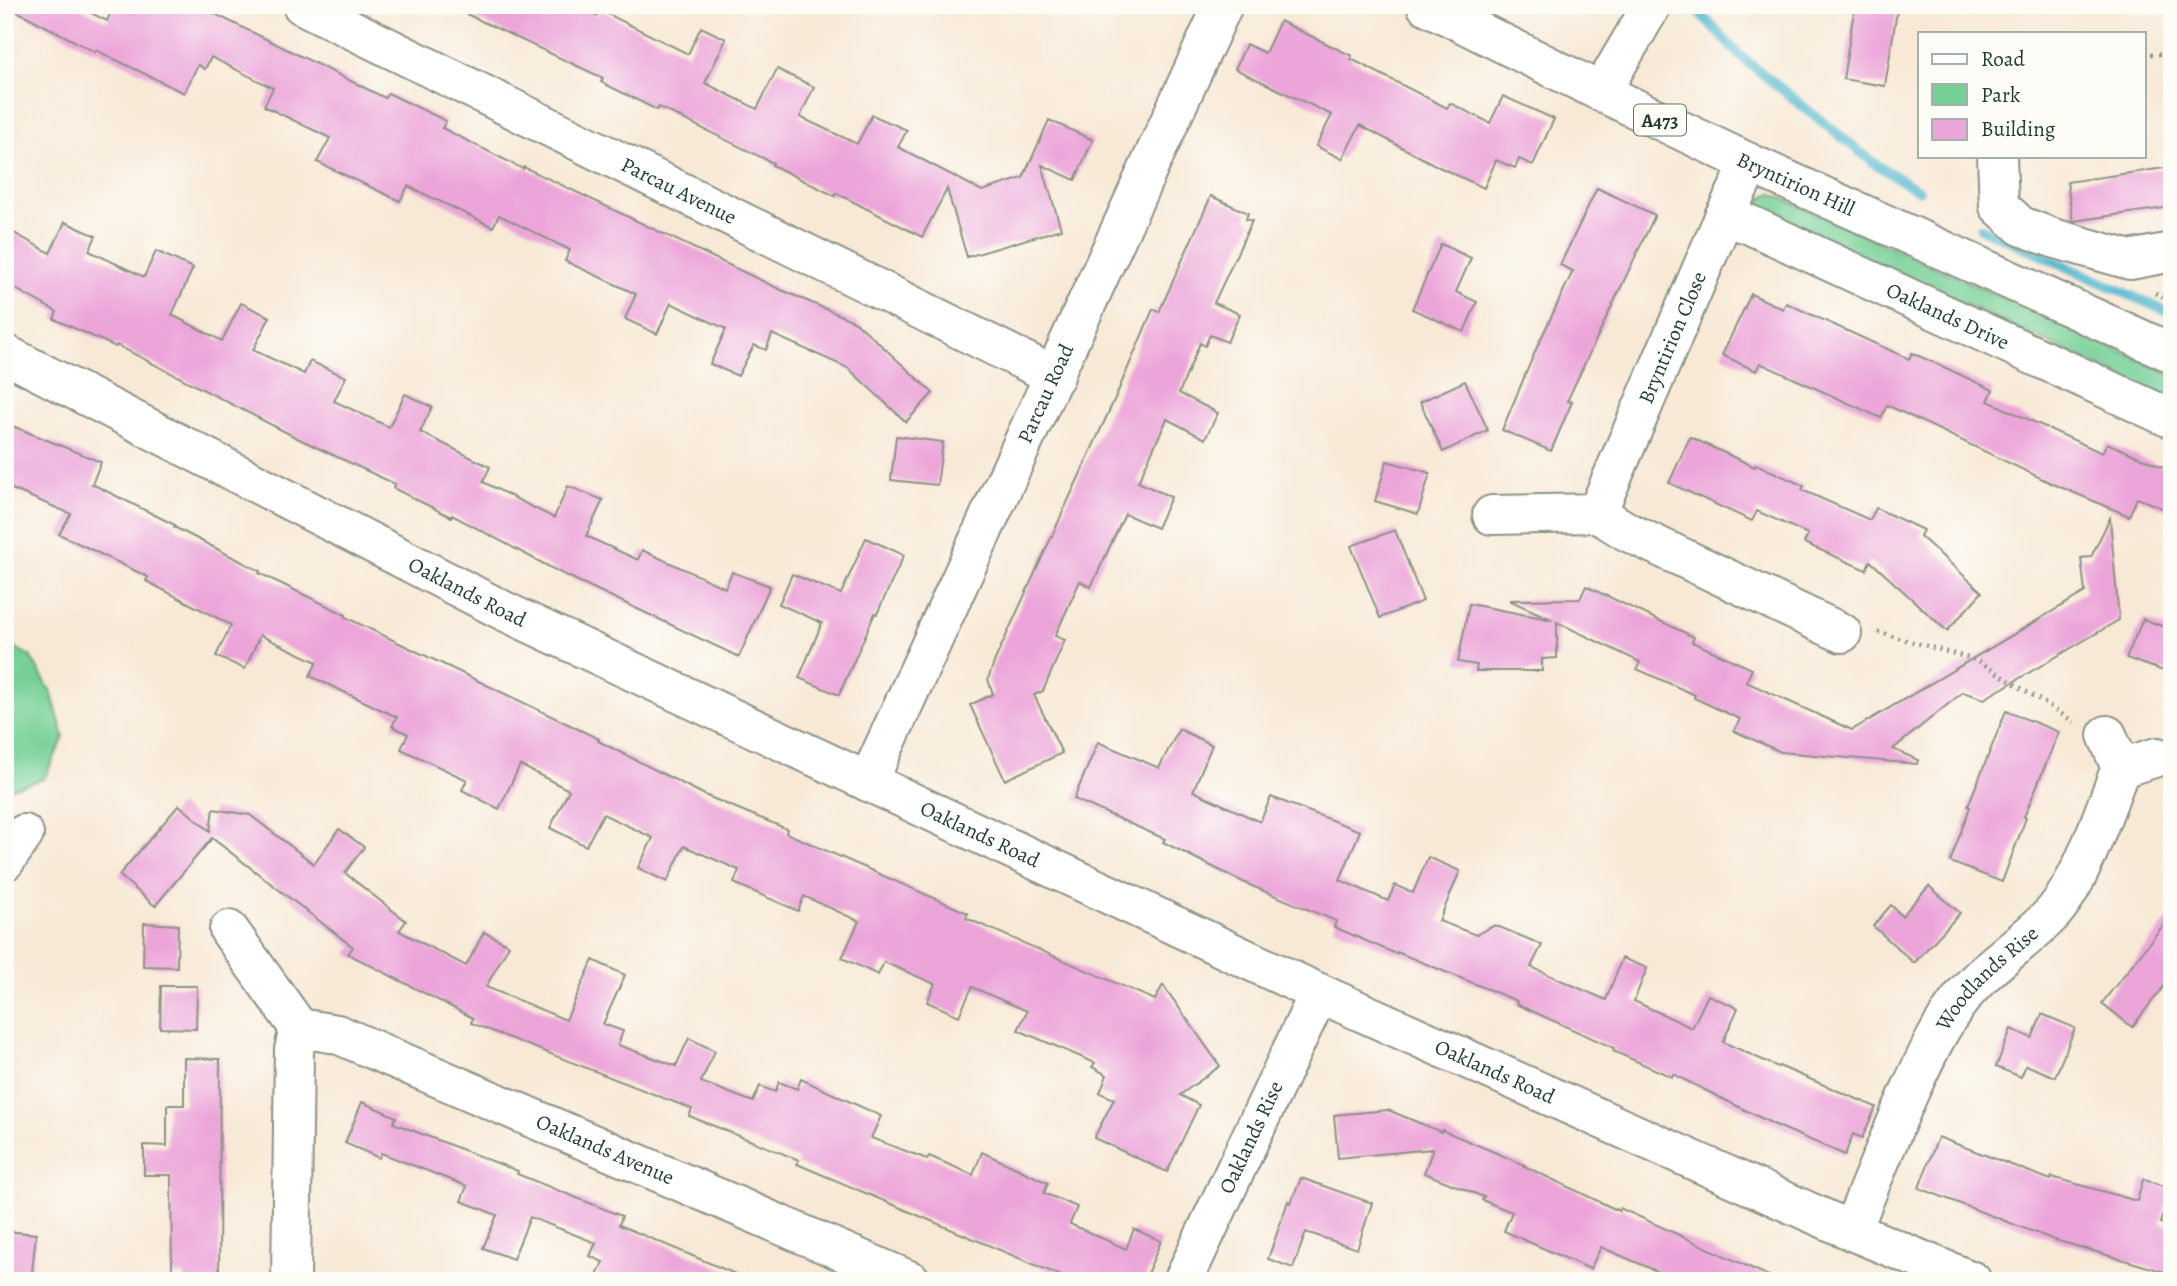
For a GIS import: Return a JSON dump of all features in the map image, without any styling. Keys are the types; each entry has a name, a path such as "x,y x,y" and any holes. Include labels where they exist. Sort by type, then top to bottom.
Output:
{"street":[{"name":"Parcau Avenue","path":"302,5 1055,376"},
{"name":"Parcau Road","path":"868,782 1223,5"},
{"name":"Bryntirion Hill","path":"1426,5 1747,162 2172,353"},
{"path":"1601,92 1652,5"},
{"path":"1997,158 1999,206 2021,226 2130,260 2172,252"},
{"name":"Bryntirion Close","path":"1597,513 1741,183 1747,162"},
{"name":"Oaklands Drive","path":"1724,217 1748,224 2172,419"},
{"name":"Oaklands Road","path":"5,354 506,612 1319,993 1852,1231 1972,1281"},
{"path":"1492,514 1597,513 1626,531 1842,633"},
{"path":"2114,752 2157,757"},
{"name":"Woodlands Rise","path":"1852,1231 1885,1146 1943,1025 1961,998 1986,972 2051,915 2063,899 2083,861 2114,752"},
{"path":"229,930 299,1028 294,1050 291,1281"},
{"name":"Oaklands Rise","path":"1184,1281 1319,993"},
{"name":"Oaklands Avenue","path":"299,1028 337,1034 911,1281"}],"path":[{"path":"2146,54 2172,54"},
{"path":"1842,633 1873,631 1979,661 2080,726 2114,752"}],"green space":[{"path":"1771,193 2172,374 2172,400 1766,212 1758,205 1763,197"},
{"path":"5,642 30,656 51,692 64,737 44,779 5,790"}],"building":[{"path":"5,5 75,5 107,21 114,5 197,5 385,98 388,93 446,121 442,128 523,169 524,167 777,288 856,322 933,393 906,422 848,368 772,334 766,350 754,345 738,376 710,364 726,329 671,303 657,334 625,319 636,294 565,261 570,250 499,215 493,227 408,186 400,201 317,162 330,138 264,106 273,88 211,57 205,69 198,65 184,93 96,50 95,52"},
{"path":"447,5 575,5 597,16 600,10 688,54 701,27 726,39 705,83 757,109 777,69 814,87 800,117 857,144 872,115 907,130 898,147 982,191 1023,178 1049,120 1093,140 1075,180 1042,165 1061,229 967,257 947,189 922,237 659,107 657,110 601,82 603,78"},
{"path":"1855,5 1898,5 1885,86 1843,79"},
{"path":"1280,21 1352,56 1351,59 1447,108 1450,103 1490,123 1503,96 1554,119 1533,165 1519,159 1515,168 1496,160 1484,188 1360,125 1342,159 1316,146 1332,115 1235,69 1246,44 1265,53"},
{"path":"2172,167 2172,207 2073,221 2067,182"},
{"path":"1597,188 1655,215 1567,401 1572,402 1551,451 1502,430 1573,271 1560,265"},
{"path":"1211,196 1248,213 1246,219 1252,221 1214,303 1240,314 1227,342 1210,335 1205,346 1200,343 1179,393 1218,413 1205,439 1167,419 1138,482 1171,497 1157,528 1125,514 1091,587 1080,581 1055,636 1065,640 1043,691 1034,695 1062,753 1005,780 970,705 993,694 988,679 995,660 1153,309 1159,312"},
{"path":"65,222 96,236 89,251 144,277 156,251 193,268 172,315 222,341 241,303 270,317 253,350 304,374 310,361 346,377 334,401 389,427 405,394 432,407 420,432 490,467 483,482 554,518 568,486 603,500 586,536 638,560 642,550 725,588 732,572 770,586 739,657 559,572 452,515 451,517 393,488 395,484 297,438 117,345 116,347 54,319 57,312 5,283 5,228 50,253"},
{"path":"1441,244 1471,258 1456,292 1477,302 1464,332 1412,309"},
{"path":"1751,294 1783,309 1786,303 1909,359 1912,353 1948,369 1993,390 1988,401 2102,453 2107,443 2172,471 2172,512 2137,498 2129,516 2051,483 1887,405 1881,418 1760,363 1756,371 1722,355"},
{"path":"1465,381 1488,430 1443,452 1420,402"},
{"path":"5,423 101,462 92,484 175,525 174,527 260,571 259,573 599,739 598,741 707,796 787,829 786,833 968,913 966,918 1155,1000 1163,985 1220,1066 1180,1095 1199,1105 1167,1172 1094,1138 1114,1099 1100,1093 1107,1075 1092,1067 1095,1063 1018,1030 1027,1011 972,987 959,1016 927,1002 935,984 884,962 878,975 842,958 859,921 804,896 798,911 734,883 739,870 684,846 667,882 638,868 653,838 603,814 586,846 550,828 569,790 520,765 499,809 462,790 467,780 401,749 408,734 392,726 397,717 310,676 317,662 260,635 245,669 216,656 231,625 146,581 148,577 59,534 71,514 5,486"},
{"path":"896,436 943,442 937,485 891,480"},
{"path":"1690,437 1804,486 1802,490 1870,520 1876,508 1923,530 1920,536 1982,592 1947,631 1870,561 1866,570 1804,543 1808,534 1757,511 1752,521 1669,483"},
{"path":"1387,461 1430,473 1418,514 1375,501"},
{"path":"2110,518 2119,620 1984,699 1963,692 1893,749 1918,760 1917,764 1781,752 1734,731 1740,719 1637,669 1640,662 1557,622 1557,658 1542,659 1542,671 1476,671 1477,665 1458,662 1469,604 1553,620 1509,600 1580,599 1586,586 1694,637 1692,642 1752,669 1746,682 1852,730 2085,592 2081,558 2091,557"},
{"path":"1395,530 1423,601 1380,618 1351,546"},
{"path":"866,538 904,555 839,695 799,678 822,623 779,604 792,574 841,594"},
{"path":"2143,619 2172,630 2172,674 2126,658"},
{"path":"2006,711 2059,732 2024,817 2026,818 2002,882 1950,862 1970,807 1968,806"},
{"path":"1179,729 1212,745 1193,791 1260,822 1271,797 1360,831 1340,880 1388,901 1395,885 1413,893 1428,857 1460,871 1439,921 1476,935 1495,925 1542,945 1531,967 1606,1000 1622,958 1647,968 1634,1001 1692,1028 1708,995 1738,1008 1723,1042 1876,1107 1862,1138 1853,1134 1845,1155 1773,1124 1673,1074 1672,1077 1613,1051 1614,1048 1516,1004 1517,1001 1334,927 1336,921 1247,884 1163,842 1165,839 1074,799 1098,742 1159,768"},
{"path":"179,805 210,831 213,809 250,815 314,864 339,829 364,847 345,873 406,921 399,931 466,966 484,932 509,945 486,987 566,1020 593,960 625,975 603,1024 623,1031 618,1045 676,1066 689,1038 715,1051 701,1082 753,1102 760,1086 775,1092 779,1082 797,1089 801,1079 881,1116 871,1138 927,1159 929,1156 973,1175 982,1152 1048,1183 1044,1193 1077,1207 1070,1224 1126,1249 1134,1229 1161,1241 1144,1281 1073,1281 797,1164 799,1160 689,1116 692,1109 471,1023 473,1018 348,954 353,947 212,838 155,906 119,875"},
{"path":"1929,886 1960,913 1914,963 1873,926 1891,905 1902,916"},
{"path":"2172,914 2172,976 2132,1027 2102,1003"},
{"path":"144,923 178,925 177,967 143,966"},
{"path":"161,986 197,986 196,1029 160,1028"},
{"path":"2042,1014 2075,1028 2055,1077 2026,1065 2021,1077 1996,1067 2011,1029 2032,1038"},
{"path":"184,1058 220,1059 219,1281 185,1281 185,1275 172,1275 171,1175 144,1175 144,1145 167,1146 167,1105 184,1105"},
{"path":"362,1102 396,1117 393,1123 518,1171 517,1174 622,1216 619,1225 752,1281 594,1281 603,1262 590,1256 596,1243 530,1217 513,1259 483,1248 497,1215 461,1201 467,1186 381,1153 379,1158 345,1143"},
{"path":"1388,1110 1525,1165 1619,1211 1620,1208 1780,1281 1655,1281 1659,1272 1601,1247 1590,1269 1504,1231 1512,1212 1482,1200 1484,1197 1424,1173 1433,1149 1338,1158 1334,1115"},
{"path":"1938,1137 2051,1180 2052,1177 2137,1201 2143,1179 2171,1189 2160,1223 2172,1226 2172,1274 2052,1239 1919,1188"},
{"path":"1301,1178 1372,1203 1357,1249 1306,1232 1293,1268 1268,1259 1288,1201 1291,1203"},
{"path":"5,1231 36,1234 31,1281 5,1281"}],"waterway":[{"path":"1692,5 1739,55 1874,163 1919,191"},
{"path":"1981,228 2172,314"}]}
